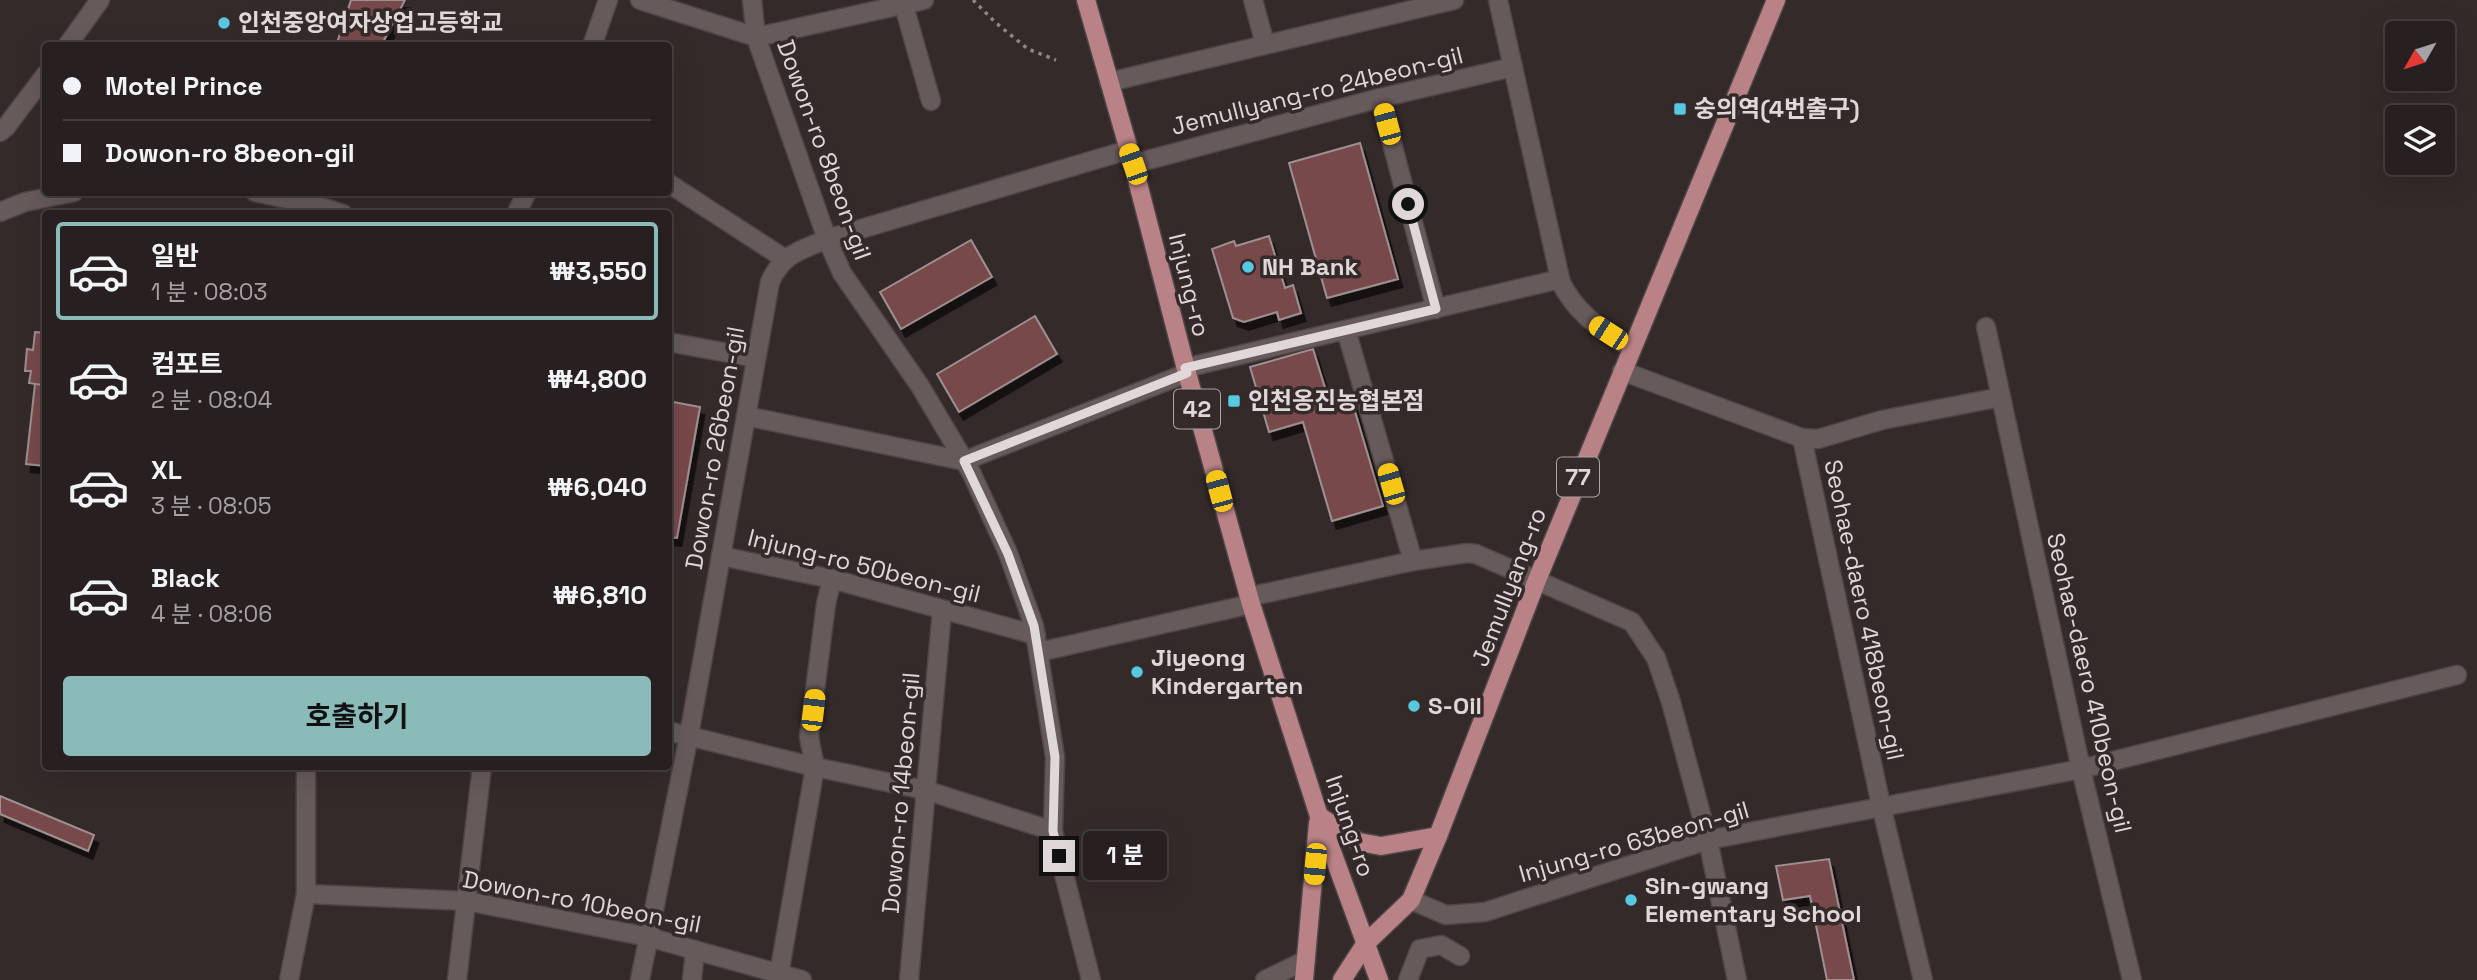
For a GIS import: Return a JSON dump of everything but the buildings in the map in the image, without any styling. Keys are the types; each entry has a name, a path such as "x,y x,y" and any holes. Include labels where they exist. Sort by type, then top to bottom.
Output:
{"main road":[{"name":"Injung-ro","path":"1086,0 1250,600 1319,816 1379,980"},
{"name":"Jemullyang-ro","path":"1342,980 1366,943 1411,900 1631,348 1776,0"},
{"path":"1304,980 1319,816 1359,842 1381,846 1438,836"}],"street":[{"path":"70,42 100,0"},
{"path":"593,42 608,0"},
{"path":"639,0 756,37 923,0"},
{"name":"Dowon-ro 8beon-gil","path":"752,0 756,37 827,239 842,273 920,386 964,461 1008,554 1037,643 1055,757 1053,831 1091,980"},
{"path":"1253,0 1265,44"},
{"path":"1109,82 1454,0"},
{"path":"1498,0 1560,279 1571,302 1586,318 1631,348"},
{"path":"904,6 931,102"},
{"name":"Jemullyang-ro 24beon-gil","path":"785,258 827,239 1131,157 1513,67"},
{"path":"0,132 42,79"},
{"path":"1380,98 1436,309"},
{"path":"672,186 785,258"},
{"path":"0,212 25,202 54,196"},
{"path":"273,196 331,210"},
{"name":"Dowon-ro 26beon-gil","path":"640,980 689,735 770,282 785,258"},
{"path":"746,416 964,461 1186,371 1560,279"},
{"name":"Seohae-daero 410beon-gil","path":"1986,327 2081,769 2132,980"},
{"path":"1346,330 1413,561"},
{"path":"672,343 756,358"},
{"name":"Seohae-daero 418beon-gil","path":"1622,371 1802,438 1881,805 1923,980"},
{"path":"1802,438 1818,439 1882,420 2001,397"},
{"name":"Injung-ro 50beon-gil","path":"721,556 832,579 942,610 1037,643 1250,600 1413,561 1467,552 1476,554 1632,622 1656,658 1671,702 1708,840 1737,980"},
{"path":"779,976 815,767 810,737 826,604 832,579"},
{"name":"Dowon-ro 14beon-gil","path":"909,980 942,610"},
{"name":"Injung-ro 63beon-gil","path":"1411,900 1446,915 1485,912 1708,840 2081,769 2457,675"},
{"path":"672,733 925,790 1053,831"},
{"path":"289,980 306,894 306,770"},
{"path":"457,980 482,770"},
{"name":"Dowon-ro 10beon-gil","path":"306,894 467,901 648,937 779,976 802,980"},
{"path":"1408,980 1420,949 1441,945 1460,956"},
{"path":"692,980 695,950"},
{"path":"1265,980 1306,960"}],"path":[{"path":"973,0 1028,49 1056,61"}],"place":[{"name":"인천중앙여자상업고등학교","path":"224,23"},
{"name":"숭의역(4번출구)","path":"1680,109"},
{"name":"NH Bank","path":"1248,267"},
{"name":"인천옹진농협본점","path":"1234,401"},
{"name":"Jiyeong Kindergarten","path":"1137,672"},
{"name":"S-Oil","path":"1414,706"},
{"name":"Sin-gwang Elementary School","path":"1631,900"}],"route":[{"path":"1059,856 1053,831 1055,757 1034,626 1008,554 964,461 1187,373 1185,368 1436,309 1408,204"}]}
